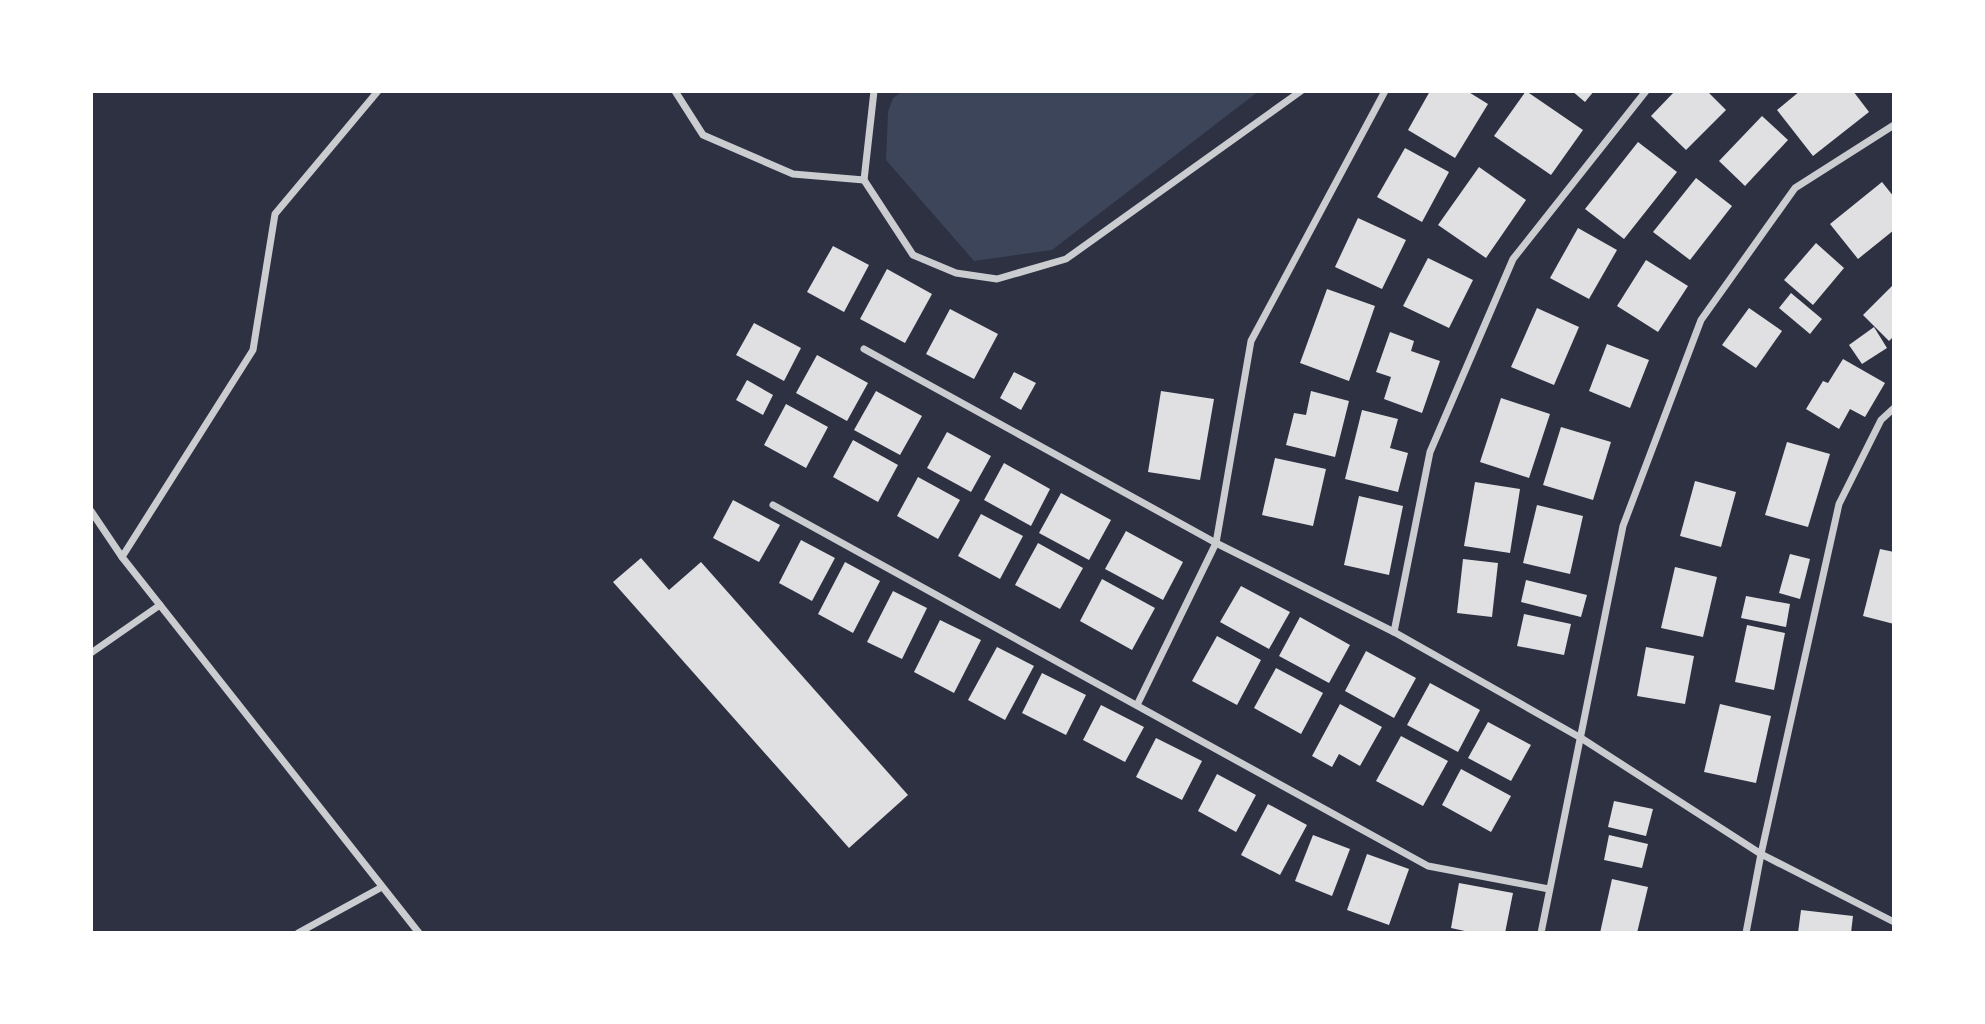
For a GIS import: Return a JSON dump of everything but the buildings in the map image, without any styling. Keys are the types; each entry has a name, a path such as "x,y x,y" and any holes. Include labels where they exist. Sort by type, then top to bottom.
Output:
{"street":[{"path":"122,557 253,350 275,214 378,91"},
{"path":"675,91 703,135 793,174 864,180"},
{"path":"874,91 864,180 913,255 956,273 997,279 1066,259 1301,91"},
{"path":"1137,705 1216,544 1251,341 1385,91"},
{"path":"1394,632 1430,452 1513,259 1646,91"},
{"path":"1541,933 1623,526 1701,320 1795,188 1894,125"},
{"path":"864,349 1216,544 1394,632 1581,738 1761,854 1894,922"},
{"path":"1746,933 1839,504 1881,420 1894,408"},
{"path":"773,505 1428,866 1549,889"},
{"path":"91,511 122,557 419,933"},
{"path":"91,653 160,605"},
{"path":"298,933 382,887"}],"shaded area":[{"path":"903,91 1259,91 1052,250 974,261 886,160 888,112 893,98"}]}
